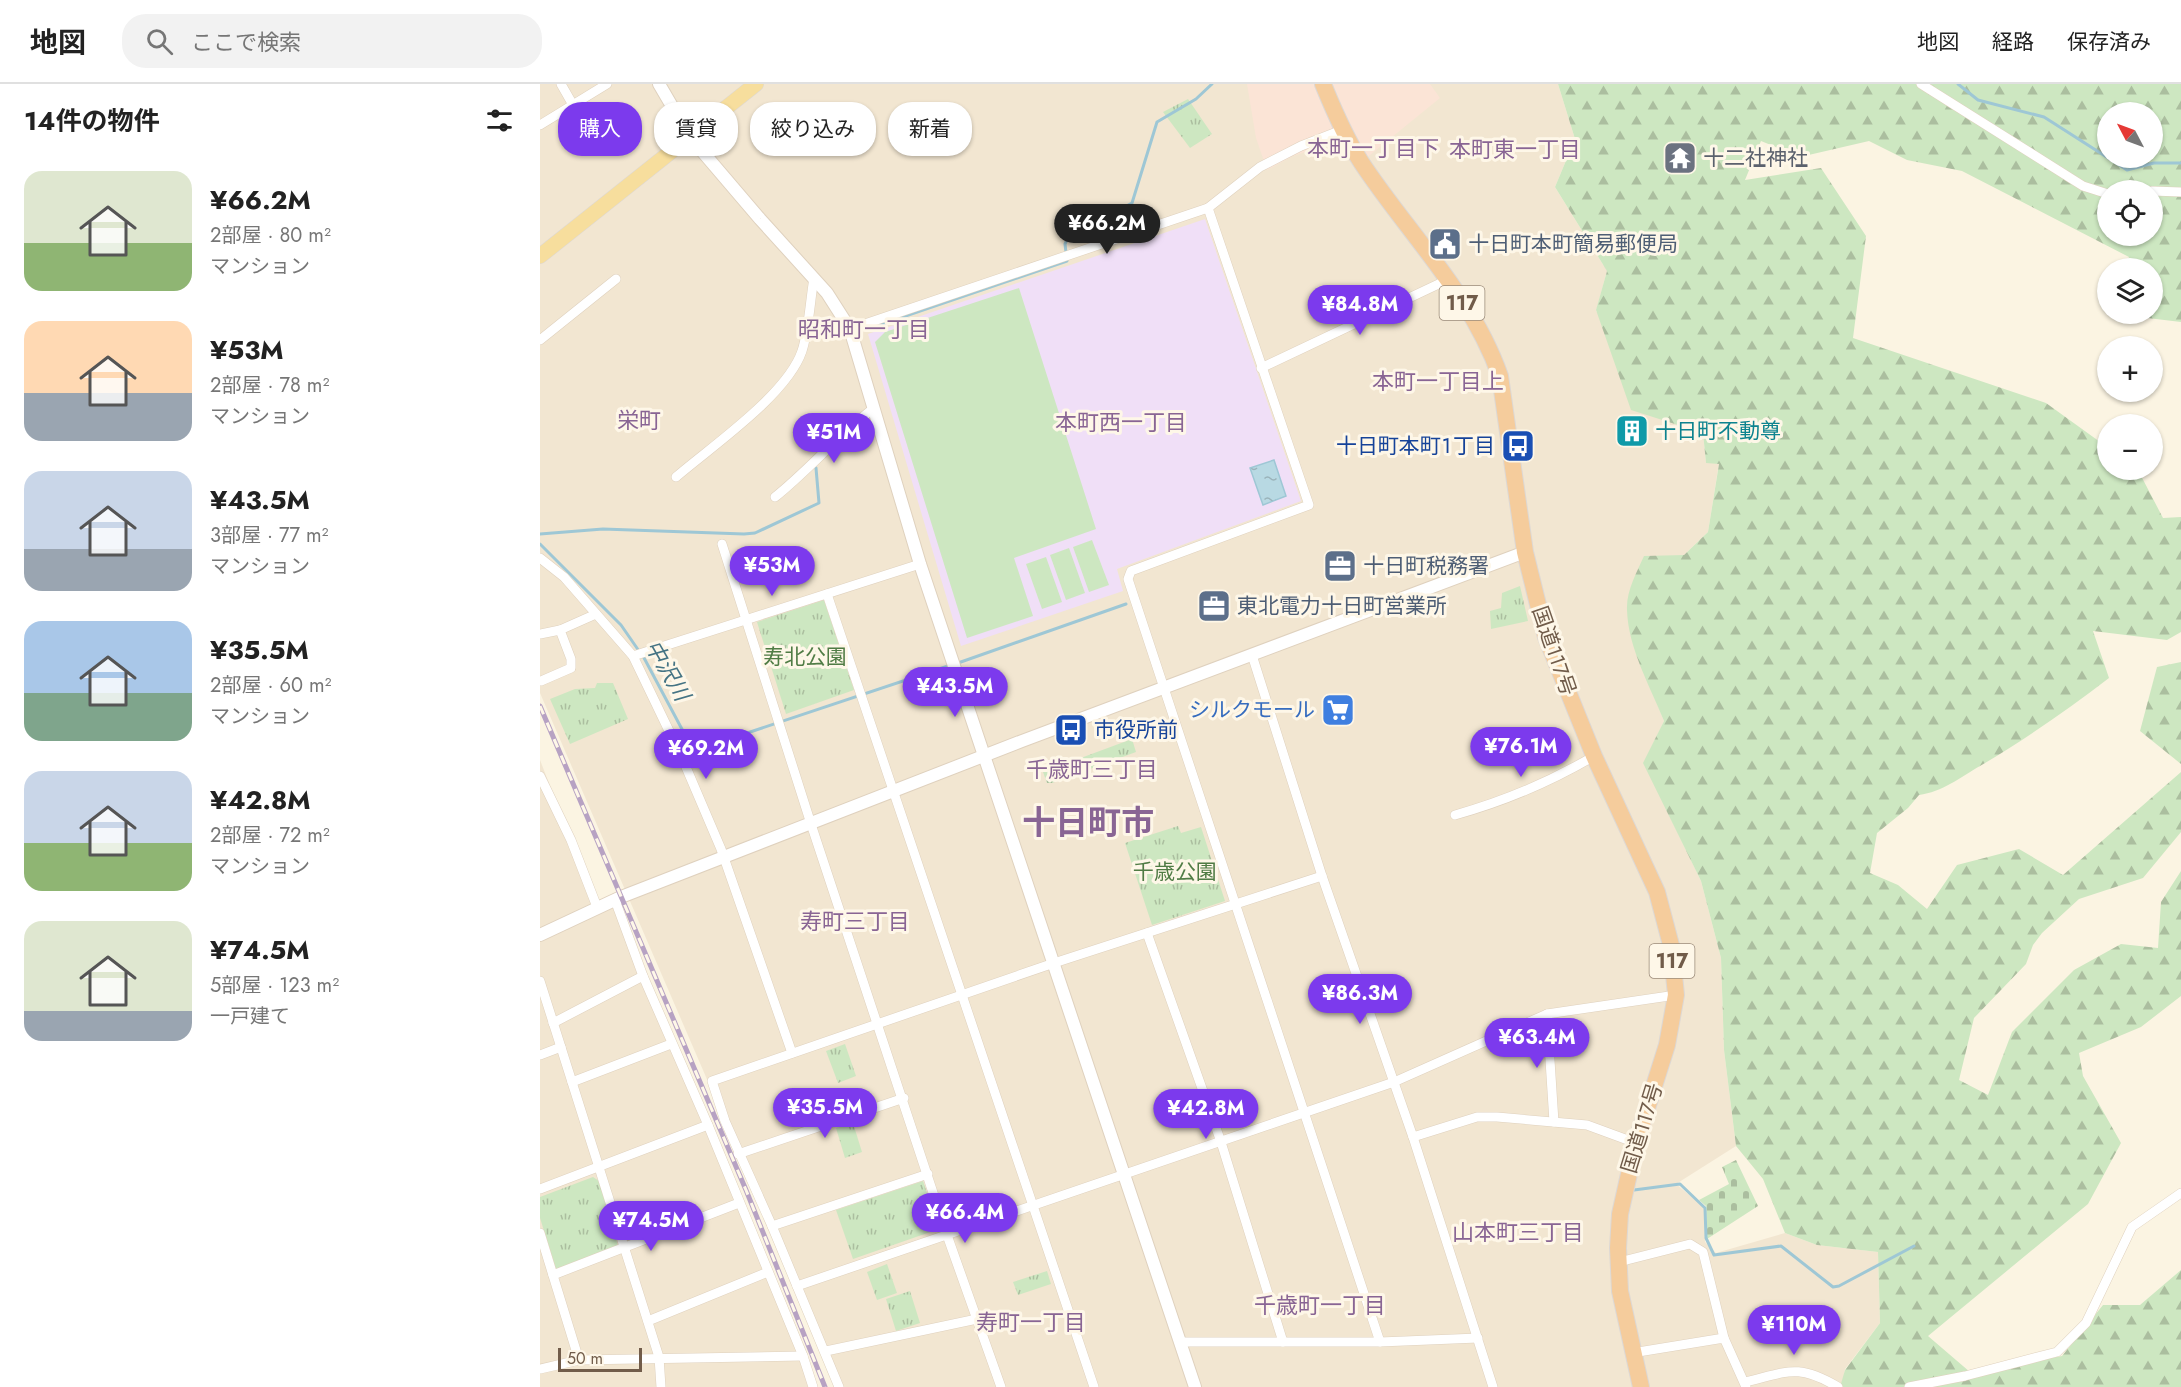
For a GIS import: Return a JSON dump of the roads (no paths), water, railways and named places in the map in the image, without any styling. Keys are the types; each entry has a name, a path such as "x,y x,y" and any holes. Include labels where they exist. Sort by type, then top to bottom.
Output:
{"highway":[{"name":"国道117号","path":"1323,84 1342,130 1361,162 1447,280 1488,344 1500,376 1525,552 1546,637 1594,756 1657,892 1671,945 1676,995 1667,1045 1636,1143 1620,1214 1620,1291 1641,1387"}],"main road":[{"path":"733,102 756,84"},
{"path":"540,256 665,156"}],"street":[{"path":"561,84 571,102"},
{"path":"578,102 607,84"},
{"path":"659,84 670,102"},
{"path":"1921,84 2083,186 2097,190"},
{"path":"540,125 558,114"},
{"path":"850,329 1208,208 1260,167 1301,146 1342,130"},
{"path":"707,156 827,293 850,329 920,564 1195,1387"},
{"path":"2163,191 2181,192"},
{"path":"1208,208 1309,505 1131,571 1128,579 1380,1342"},
{"path":"676,477 766,400 795,367 802,350 814,278"},
{"path":"540,340 616,279"},
{"path":"1261,368 1447,280"},
{"path":"775,497 822,457 845,430 874,408"},
{"path":"722,544 811,824 904,1098 947,1236 1001,1387"},
{"path":"540,935 597,907 984,756 1525,552"},
{"path":"540,558 564,578 633,656 683,760 724,858 792,1053"},
{"path":"633,656 920,564"},
{"path":"827,594 1094,1387"},
{"path":"540,634 561,630 596,614"},
{"path":"541,681 570,668 571,659 561,630"},
{"path":"1252,655 1322,876 1413,1137 1493,1387"},
{"path":"1455,815 1505,801 1563,774 1594,756"},
{"path":"540,776 571,840 597,907"},
{"path":"839,1387 772,1226 738,1154 712,1081 1054,963 1322,876"},
{"path":"615,900 643,976 708,1125 803,1356 813,1387"},
{"path":"1147,933 1221,1142 1283,1342"},
{"path":"553,1023 643,976"},
{"path":"540,981 659,1357 661,1387"},
{"path":"797,1286 1125,1176 1394,1082 1547,1014 1676,995"},
{"path":"1547,1014 1554,1122"},
{"path":"572,1082 671,1044"},
{"path":"540,1055 561,1047"},
{"path":"738,1154 904,1098"},
{"path":"1413,1137 1477,1117 1587,1125 1636,1143"},
{"path":"540,1189 708,1125"},
{"path":"772,1226 928,1174"},
{"path":"1909,1387 2057,1352 2086,1323 2132,1227 2181,1193"},
{"path":"553,1275 740,1203"},
{"path":"540,1233 579,1360"},
{"path":"1619,1262 1690,1244 1699,1247 1703,1252 1725,1338 1746,1385 1796,1370 1821,1377 1838,1387"},
{"path":"648,1321 768,1272"},
{"path":"825,1351 977,1319"},
{"path":"1180,1342 1380,1342 1478,1338"},
{"path":"1632,1353 1725,1338"},
{"path":"540,1369 579,1360 803,1356"}],"water":[{"path":"1274,460 1286,496 1263,505 1250,468"}],"waterway":[{"path":"879,325 1067,261 1065,244 1072,229 1104,218 1132,203 1157,122 1196,99 1212,84"},
{"path":"1958,84 1978,100 2044,117 2127,170 2154,163 2181,163"},
{"path":"540,534 603,529 755,533 819,503 816,468"},
{"name":"中沢川","path":"540,544 621,625 639,651"},
{"name":"中沢川","path":"958,663 1126,604"},
{"name":"中沢川","path":"643,656 692,748 702,748 951,665"},
{"path":"1634,1190 1680,1184 1705,1208 1706,1238 1714,1255 1781,1246 1833,1287 1839,1286 1914,1246"}],"railway":[{"path":"540,706 746,1190 825,1387"}],"place":[{"name":"十二社神社","path":"1680,158"},
{"name":"十日町本町簡易郵便局","path":"1445,244"},
{"name":"十日町不動尊","path":"1632,431"},
{"name":"十日町本町１丁目","path":"1518,446"},
{"name":"十日町税務署","path":"1340,566"},
{"name":"東北電力十日町営業所","path":"1214,606"},
{"name":"シルクモール","path":"1338,710"},
{"name":"市役所前","path":"1071,730"}],"district":[{"name":"本町一丁目下","path":"1373,148"},
{"name":"本町東一丁目","path":"1515,149"},
{"name":"昭和町一丁目","path":"864,329"},
{"name":"本町一丁目上","path":"1438,381"},
{"name":"栄町","path":"639,420"},
{"name":"本町西一丁目","path":"1121,422"},
{"name":"千歳町三丁目","path":"1092,769"},
{"name":"十日町市","path":"1088,822"},
{"name":"寿町三丁目","path":"855,921"},
{"name":"山本町三丁目","path":"1518,1232"},
{"name":"千歳町一丁目","path":"1320,1305"},
{"name":"寿町一丁目","path":"1031,1322"}],"park label":[{"name":"寿北公園","path":"805,657"},
{"name":"千歳公園","path":"1175,872"}]}
